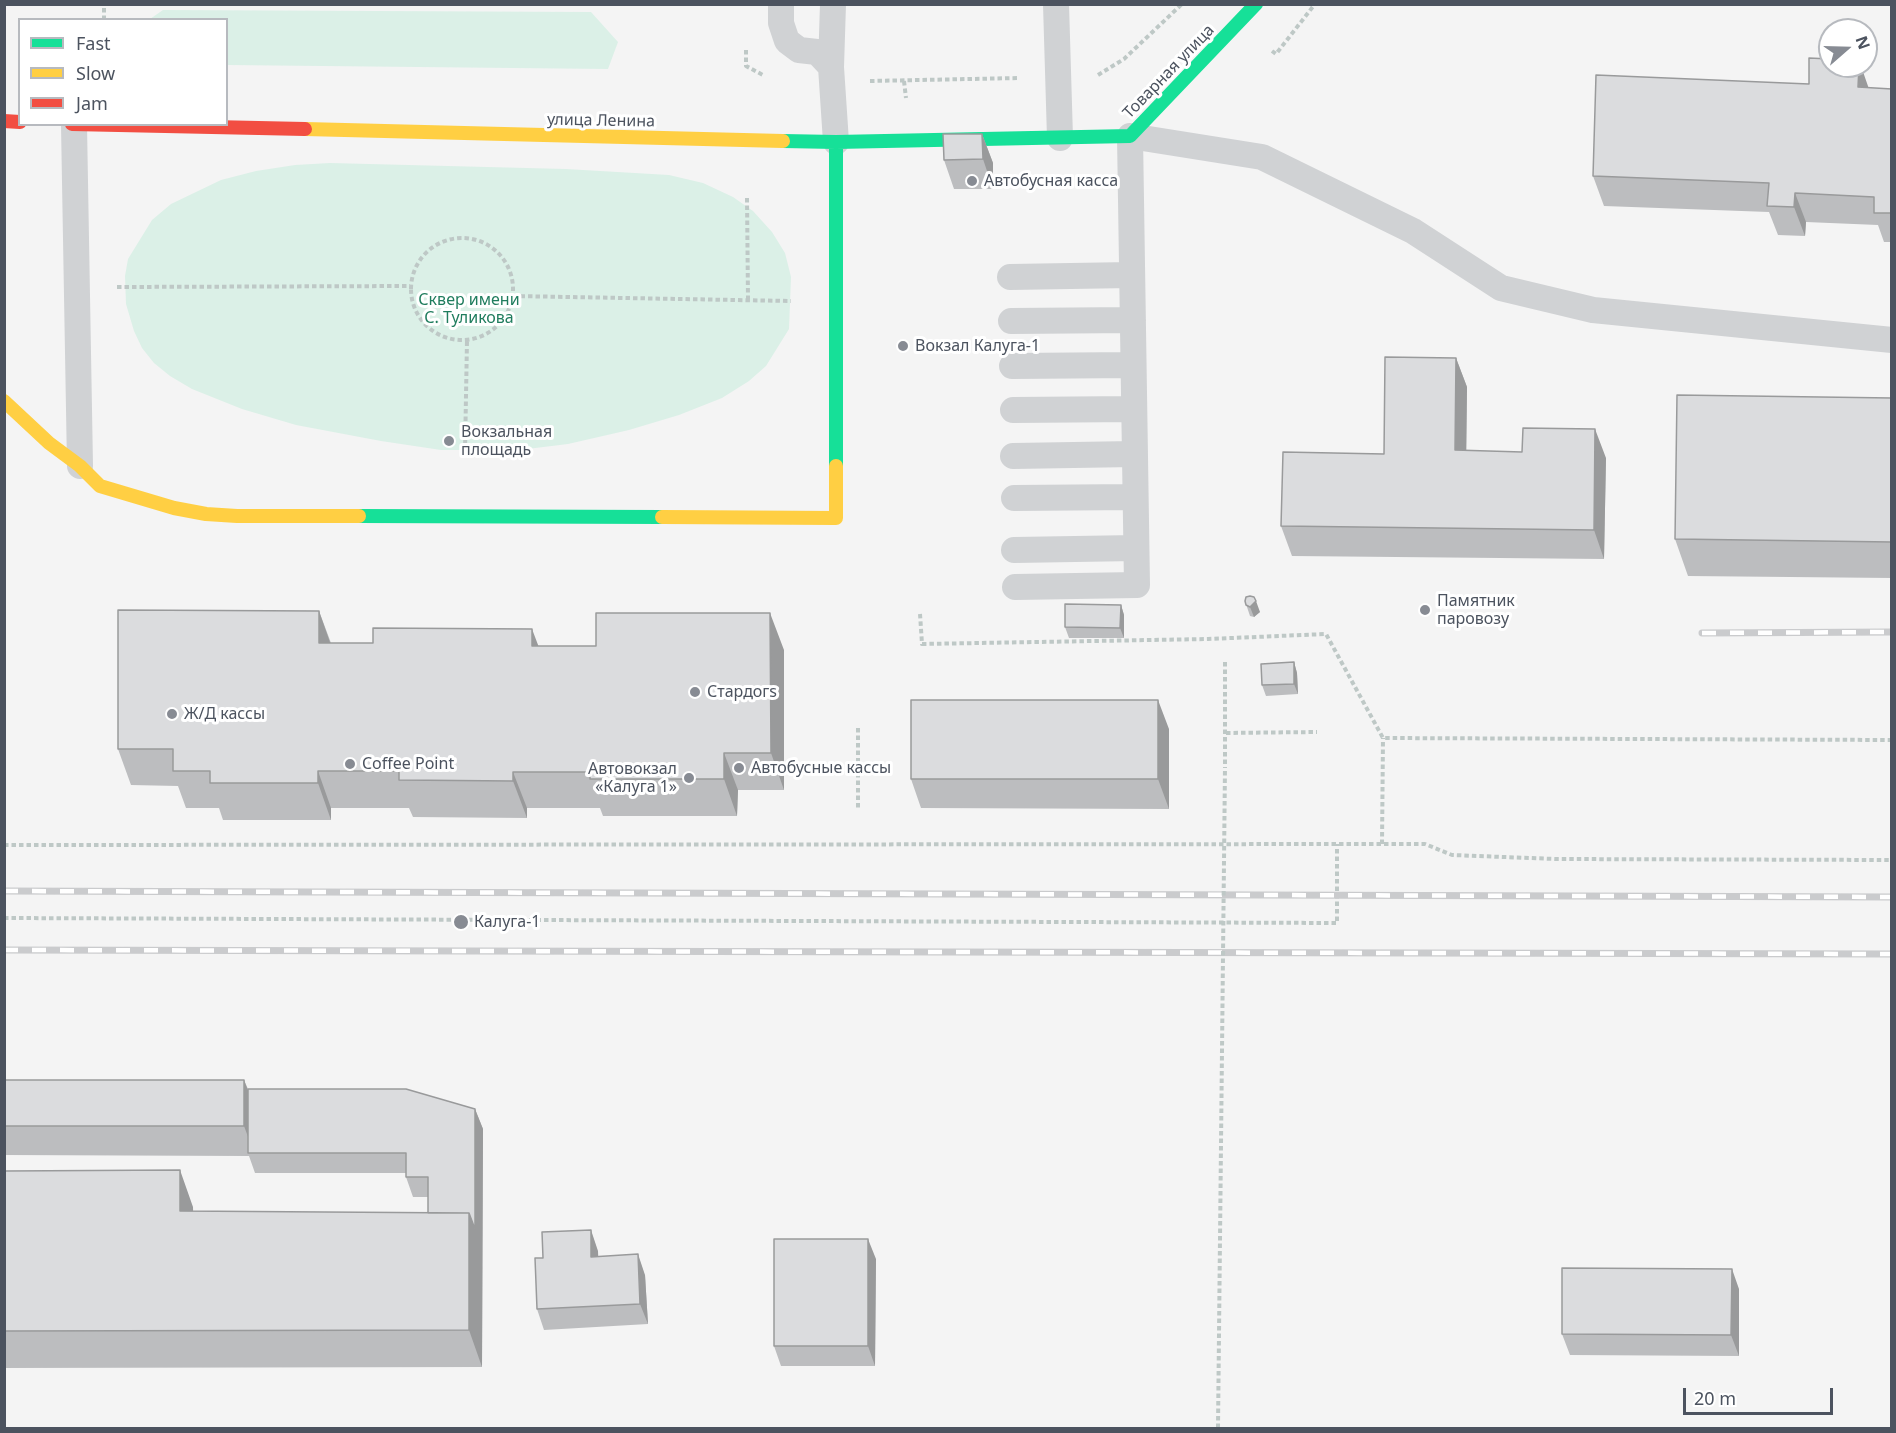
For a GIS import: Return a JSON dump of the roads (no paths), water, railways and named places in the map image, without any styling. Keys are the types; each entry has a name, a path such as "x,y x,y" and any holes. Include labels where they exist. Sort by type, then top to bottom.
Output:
{"main road":[{"name":"Товарная улица","path":"1130,136 1256,4"},
{"name":"улица Ленина","path":"118,126 836,142 1130,136"},
{"path":"4,401 100,486 174,508 237,516 836,518 836,142"}],"lane":[{"path":"780,4 781,23 787,41 799,50 817,52 831,75"},
{"path":"833,4 831,75 836,142"},
{"path":"1056,4 1060,138"},
{"path":"73,126 80,466"},
{"path":"1015,587 1137,585 1130,136 1262,157 1413,231 1501,288 1593,310 1892,340"},
{"path":"1010,277 1131,275"},
{"path":"1011,321 1133,320"},
{"path":"1012,366 1133,364"},
{"path":"1013,410 1134,409"},
{"path":"1013,456 1134,454"},
{"path":"1014,498 1135,497"},
{"path":"1014,550 1136,548"}],"railway":[{"path":"1702,633 1892,632"},
{"path":"4,891 1892,897"},
{"path":"4,950 1892,954"}],"place":[{"name":"Автобусная касса","path":"972,181"},
{"name":"Вокзал Калуга-1","path":"903,346"},
{"name":"Вокзальная площадь","path":"449,441"},
{"name":"Памятник паровозу","path":"1425,610"},
{"name":"Стардогs","path":"695,692"},
{"name":"Ж/Д кассы","path":"172,714"},
{"name":"Coffee Point","path":"350,764"},
{"name":"Автобусные кассы","path":"739,768"},
{"name":"Автовокзал «Калуга 1»","path":"689,778"},
{"name":"Калуга-1","path":"461,922"}],"park label":[{"name":"Сквер имени С. Туликова","path":"469,309"}]}
